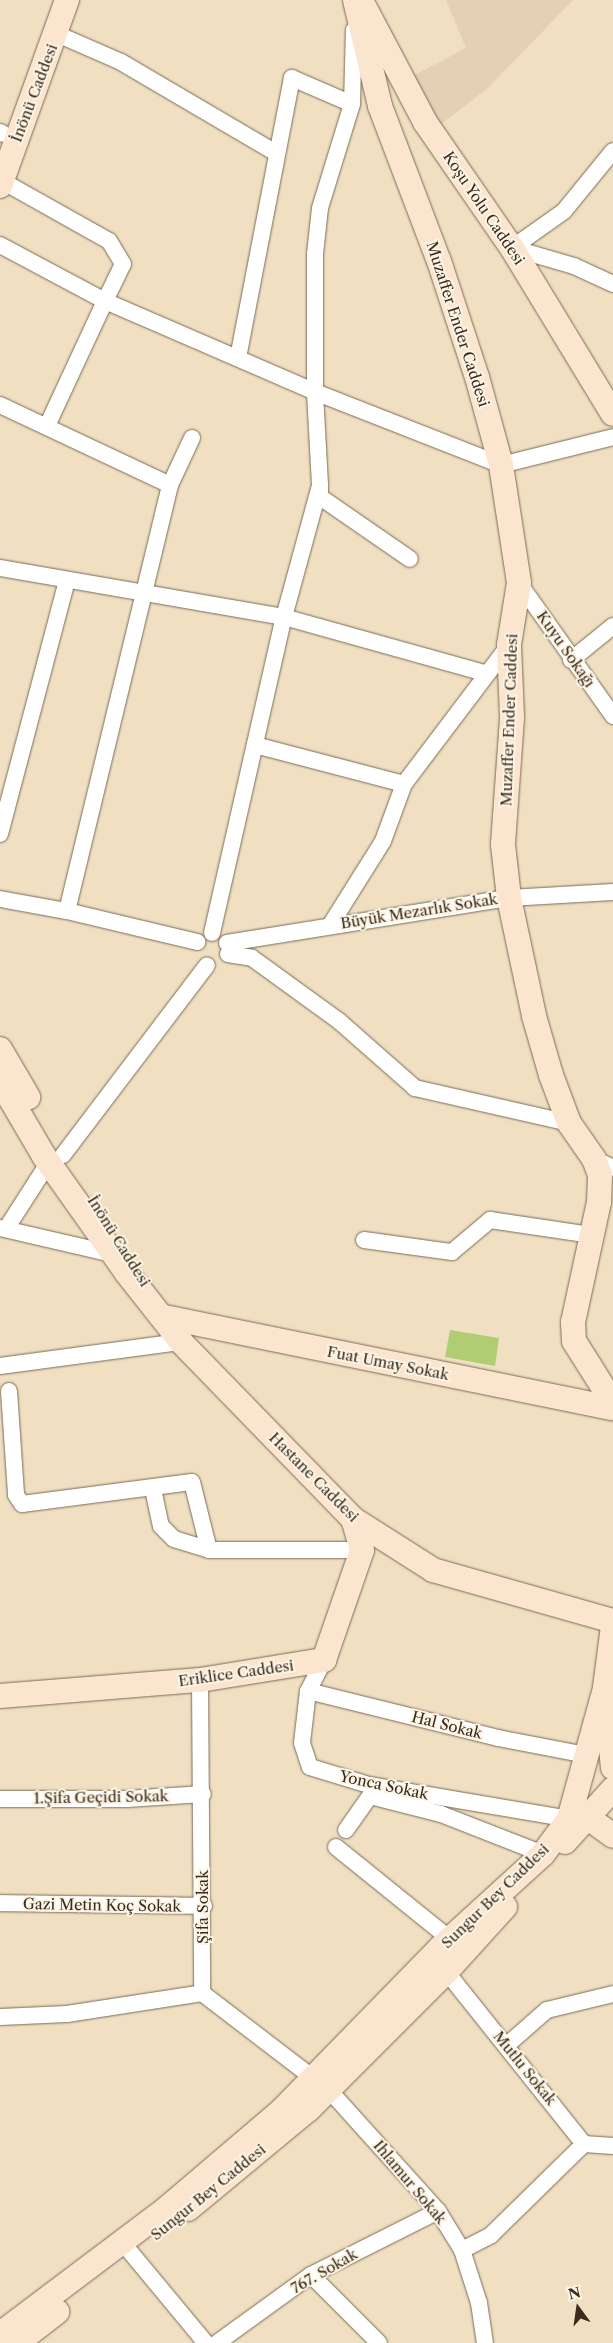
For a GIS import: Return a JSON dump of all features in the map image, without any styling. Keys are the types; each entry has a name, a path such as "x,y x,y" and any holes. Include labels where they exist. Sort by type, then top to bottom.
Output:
{"street":[{"name":"İnönü Caddesi","path":"1,137 52,0"},
{"name":"İnönü Caddesi","path":"1,184 68,0"},
{"path":"354,0 355,47 352,104 320,208 315,254 315,392 320,498 410,559"},
{"name":"Muzaffer Ender Caddesi","path":"354,0 380,106 439,261 477,377 501,465 519,583 509,645 512,718 503,845 509,898 534,1016 551,1075 570,1123 604,1164 600,1175 592,1235 573,1322 574,1340 613,1404"},
{"name":"Koşu Yolu Caddesi","path":"360,0 425,122 512,248 613,414"},
{"path":"57,34 121,62 276,152"},
{"path":"238,358 276,152 292,78 352,104"},
{"path":"512,248 564,212 613,151"},
{"path":"1,184 110,241 123,264 48,426"},
{"path":"0,245 105,301 315,392 501,465 613,437"},
{"path":"512,248 574,266 613,284"},
{"path":"0,405 170,485"},
{"path":"67,911 142,594 170,485 192,438"},
{"path":"212,933 284,617 320,485"},
{"path":"0,568 284,617 485,673"},
{"path":"0,834 67,581"},
{"name":"Kuyu Sokağı","path":"519,583 613,716"},
{"path":"572,660 613,626"},
{"path":"331,924 383,841 404,784 485,673 509,645"},
{"path":"255,745 404,784"},
{"name":"Büyük Mezarlık Sokak","path":"228,948 331,924 509,898 613,892"},
{"path":"0,899 67,911 197,942"},
{"path":"207,965 196,953 197,942 204,934 220,935 228,948 252,958 331,1015 415,1088 570,1123"},
{"path":"113,1254 3,1229 207,965 222,962 228,948"},
{"name":"İnönü Caddesi","path":"0,1049 56,1159 113,1254 164,1318"},
{"name":"İnönü Caddesi","path":"0,1081 56,1159 136,1262 164,1318"},
{"path":"364,1240 452,1252 490,1220 592,1235"},
{"name":"Hastane Caddesi","path":"164,1318 181,1342 353,1519 433,1570 613,1621"},
{"name":"Fuat Umay Sokak","path":"164,1318 613,1408"},
{"path":"0,1366 181,1342"},
{"path":"8,1391 16,1495 22,1504 153,1489 192,1482 209,1550"},
{"path":"0,1409 6,1467 0,1468"},
{"path":"153,1489 160,1526 174,1539 209,1550 362,1550"},
{"path":"324,1660 362,1550 353,1519"},
{"path":"612,1764 605,1688 613,1626"},
{"name":"Eriklice Caddesi","path":"0,1696 200,1680 324,1660"},
{"name":"Yonca Sokak","path":"324,1660 308,1691 302,1743 310,1767 369,1785 578,1818"},
{"name":"Şifa Sokak","path":"200,1680 204,1906 202,1994"},
{"name":"Sungur Bey Caddesi","path":"443,1955 578,1818 586,1755 605,1688"},
{"name":"Hal Sokak","path":"308,1691 498,1738 586,1755"},
{"path":"586,1755 599,1755 612,1764"},
{"name":"Sungur Bey Caddesi","path":"0,2334 28,2334 282,2110 321,2084 443,1955 578,1818 613,1789"},
{"name":"1.Şifa Geçidi Sokak","path":"0,1799 127,1799 203,1794"},
{"path":"346,1830 370,1796 441,1814 543,1854"},
{"path":"578,1818 613,1836"},
{"name":"Mutlu Sokak","path":"336,1847 443,1955 507,2045 584,2144"},
{"name":"Gazi Metin Koç Sokak","path":"0,1903 204,1906"},
{"path":"0,2016 66,2014 202,1994 321,2084"},
{"path":"507,2045 547,2010 613,1994"},
{"name":"Ihlamur Sokak","path":"321,2084 438,2210 462,2250 479,2303 485,2343"},
{"path":"462,2250 491,2235 584,2144 613,2146"},
{"name":"767. Sokak","path":"217,2343 311,2275 438,2210"},
{"path":"127,2248 206,2343"},
{"path":"311,2275 378,2343"}],"shaded area":[{"path":"446,0 573,0 488,88 432,131 405,80 466,48"}],"green space":[{"path":"450,1330 499,1338 495,1366 445,1357"}]}
